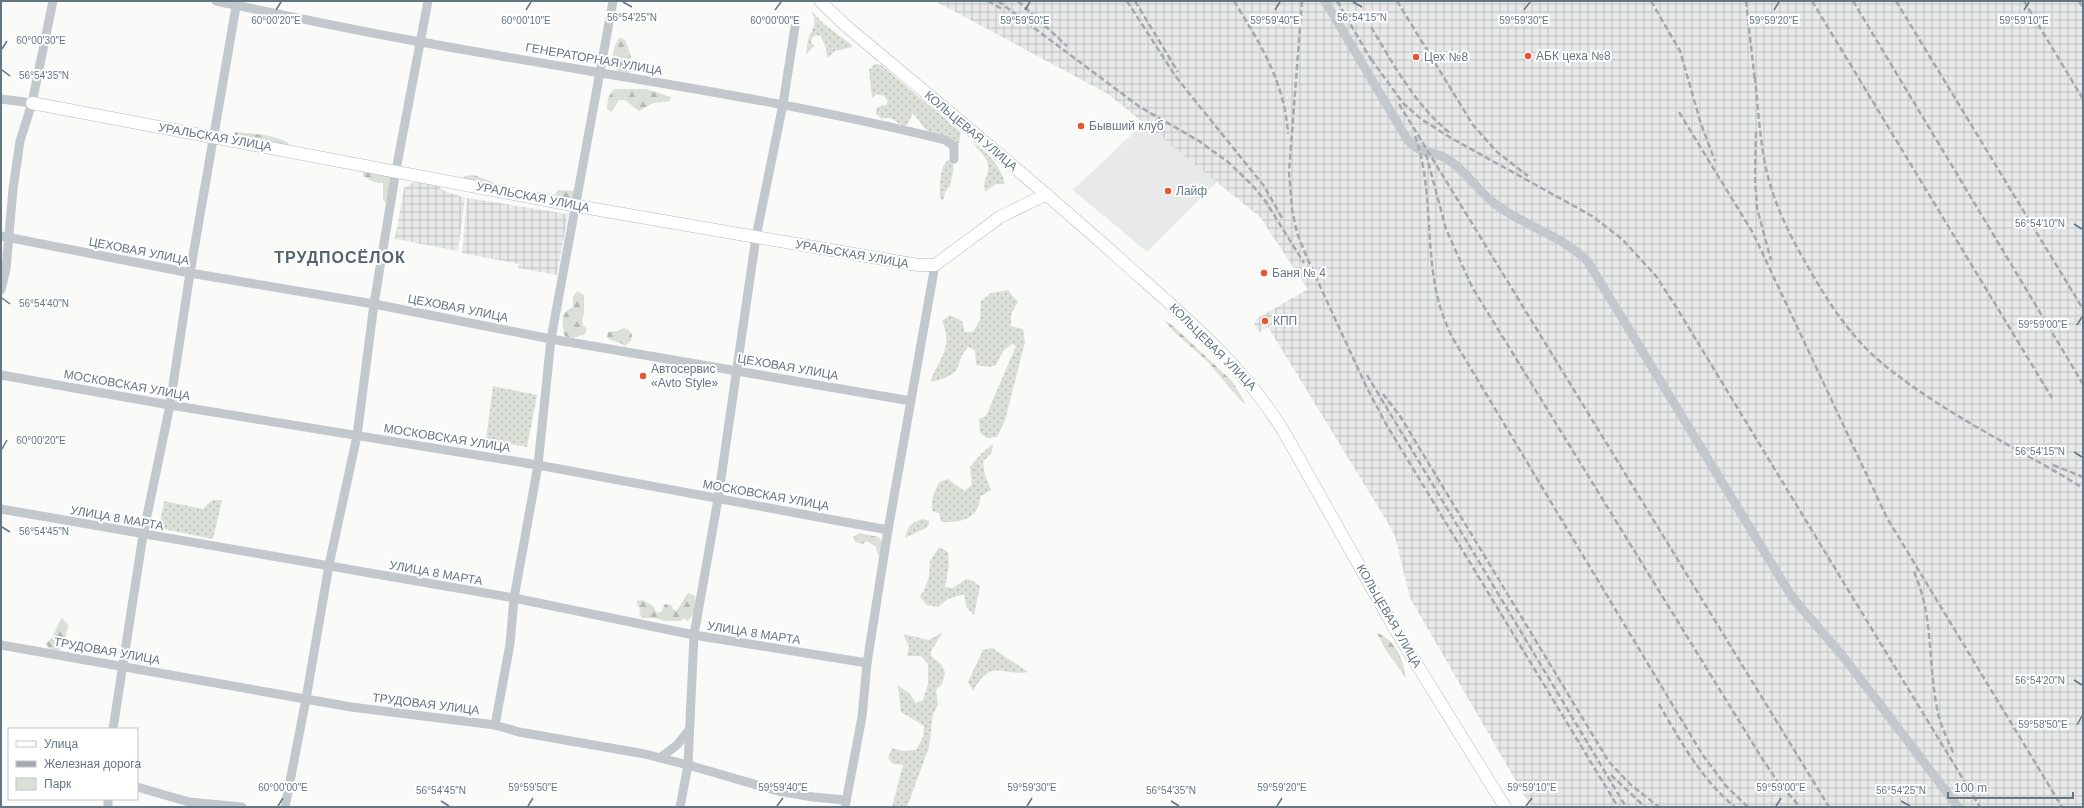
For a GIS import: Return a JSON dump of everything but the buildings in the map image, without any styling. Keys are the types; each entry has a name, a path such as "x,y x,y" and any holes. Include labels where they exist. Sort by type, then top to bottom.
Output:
{"street":[{"path":"1,290 6,269 5,237 20,141 32,103 53,1"},
{"name":"ГЕНЕРАТОРНАЯ УЛИЦА","path":"216,1 236,3 420,42 784,104 866,120 945,140 954,146 954,158"},
{"path":"285,807 306,699 329,565 356,436 374,304 396,170 428,1"},
{"path":"495,725 510,644 514,598 538,466 552,338 613,1"},
{"name":"КОЛЬЦЕВАЯ УЛИЦА","path":"820,1 845,25 1047,194 1193,324 1226,356 1256,390 1295,449 1410,654 1505,807"},
{"path":"1325,1 1403,132 1414,147 1448,159 1455,164 1488,199 1500,208 1568,244 1588,262 1792,597 1846,660 1958,807"},
{"path":"114,728 143,535 170,405 212,136 236,3"},
{"path":"680,807 688,765 694,635 718,499 756,237 784,104 795,27"},
{"name":"УРАЛЬСКАЯ УЛИЦА","path":"1,100 32,103 212,136 396,170 576,206 918,265 935,265"},
{"path":"845,804 862,717 867,663 888,530 935,265 1000,217 1047,194"},
{"name":"ЦЕХОВАЯ УЛИЦА","path":"5,237 190,273 374,304 552,338 910,401"},
{"name":"МОСКОВСКАЯ УЛИЦА","path":"1,375 170,405 538,466 888,530"},
{"name":"УЛИЦА 8 МАРТА","path":"1,509 143,535 329,565 414,582 514,598 694,635 867,663"},
{"name":"ТРУДОВАЯ УЛИЦА","path":"1,645 306,699 389,712 495,725 519,732 660,758 778,791 845,804"},
{"path":"660,758 677,745 689,729"},
{"path":"138,787 189,802 242,807"}],"shaded area":[{"path":"935,1 2083,1 2083,807 1531,807 1410,598 1395,536 1388,523 1268,327 1259,332 1254,324 1257,322 1256,319 1308,289 1260,217 1108,94"},
{"path":"1145,122 1218,181 1147,252 1073,190"},
{"path":"417,180 436,184 444,191 465,198 458,251 395,239 404,188"},
{"path":"467,198 568,214 557,275 518,268 519,264 462,253"}],"green space":[{"path":"811,11 825,25 852,45 852,47 835,51 827,58 826,48 821,36 816,35 812,38 811,42 814,46 806,54 808,39 815,23"},
{"path":"620,37 625,40 631,56 632,65 630,73 619,72 613,66 614,51"},
{"path":"875,64 881,65 961,132 959,143 953,144 925,129 913,113 907,125 903,126 891,119 882,119 876,114 877,107 886,105 888,102 884,96 877,94 872,98 869,70"},
{"path":"614,89 646,89 671,97 670,101 653,103 639,111 625,100 619,100 612,112 607,109 608,98"},
{"path":"235,132 279,138 289,144 287,147 233,137"},
{"path":"973,143 993,160 1003,177 1005,184 996,184 985,192 984,188 988,164 984,156"},
{"path":"949,159 952,161 953,171 950,186 945,192 943,201 940,197 941,176 943,166"},
{"path":"367,168 393,177 387,205 383,199 383,183 374,182 363,176 363,172"},
{"path":"473,175 493,182 493,184 465,180 463,176"},
{"path":"558,190 574,191 574,200 556,197 555,194"},
{"path":"1008,290 1018,302 1011,314 1011,326 1023,329 1025,342 1005,420 997,437 987,438 980,433 979,419 986,416 1016,346 1012,344 1004,350 996,365 989,367 976,365 975,350 968,347 962,356 958,367 950,376 930,382 946,346 945,330 942,321 950,315 962,321 965,332 973,332 980,320 981,301 991,293"},
{"path":"577,291 584,295 584,313 582,320 583,325 587,329 585,334 570,338 564,335 563,319 566,312 573,307 573,297"},
{"path":"1164,320 1173,326 1232,381 1246,404 1241,401 1207,361 1174,332"},
{"path":"624,328 629,330 632,335 631,341 625,346 607,337 608,332 617,331"},
{"path":"493,386 537,395 527,447 486,440"},
{"path":"993,444 992,452 983,462 985,475 991,490 981,496 976,510 968,518 956,521 941,522 939,513 932,511 932,499 939,482 948,479 964,491 972,485 970,467 981,454"},
{"path":"212,500 222,500 213,539 159,528 164,501 203,509"},
{"path":"923,519 929,521 926,528 905,538 907,531 911,526 916,521"},
{"path":"860,533 878,537 883,542 880,557 876,547 867,541 862,544 855,542 853,537"},
{"path":"939,547 948,552 949,564 945,587 953,588 966,579 973,581 980,586 974,615 967,608 964,594 948,599 938,607 927,605 920,597 929,577 930,561"},
{"path":"688,593 695,596 695,610 690,619 687,621 684,618 681,621 664,621 655,618 642,618 639,614 641,611 637,601 643,600 653,606 657,613 661,612 665,604 671,605 676,611"},
{"path":"62,618 68,625 68,628 63,647 56,651 49,648 45,643 51,639"},
{"path":"943,632 931,651 931,656 941,664 945,672 942,684 936,690 938,705 933,714 929,747 907,807 892,807 903,765 893,764 888,758 892,748 902,751 916,750 923,737 924,726 901,712 898,685 910,694 916,703 923,700 928,684 928,664 921,656 907,656 909,646 903,634 929,640"},
{"path":"1377,633 1384,636 1398,651 1406,678 1385,649"},
{"path":"992,648 1028,672 1019,673 992,671 986,674 973,691 968,682 983,650"}],"railway":[{"path":"988,1 1002,9"},
{"path":"998,1 1140,107 1199,141 1228,162 1253,186 1266,202 1304,263"},
{"path":"1018,1 1067,46"},
{"path":"1127,1 1176,77 1264,186 1282,218"},
{"path":"1135,1 1178,72"},
{"path":"1234,1 1270,64 1282,98 1288,134"},
{"path":"1302,1 1289,172 1292,209 1297,233 1366,386 1386,424 1618,807"},
{"path":"1337,1 1373,63"},
{"path":"1397,1 1473,125 1497,152 1528,176"},
{"path":"1651,1 1680,51 1701,124 1715,161"},
{"path":"1746,1 1755,82"},
{"path":"1812,1 2052,398"},
{"path":"1853,1 2083,384"},
{"path":"1896,1 2083,309"},
{"path":"2024,1 2083,99"},
{"path":"2079,1 2083,8"},
{"path":"1371,27 1406,84 1426,110 1450,133"},
{"path":"1371,59 1403,103 1421,119 1451,138 1592,216 1622,239 1656,276 1980,807"},
{"path":"1755,77 1763,149 1767,173 1775,199 1785,224 1804,260 1826,297 1852,333 1861,344 1883,364 1931,399 2083,488"},
{"path":"1399,104 1829,807"},
{"path":"1679,112 1753,233 1887,518 2062,807"},
{"path":"1756,132 1755,178 1757,208 1771,260"},
{"path":"1415,136 1424,173 1430,248 1435,285 1446,324 1452,337 1702,754 1726,786 1748,807"},
{"path":"1426,154 1446,229 1472,287 1763,760 1778,782 1800,807"},
{"path":"1367,375 1626,807"},
{"path":"1383,394 1400,416 1609,762 1630,784 1659,807"},
{"path":"2053,465 2083,477"},
{"path":"1914,572 1921,590 1928,626 1935,699 1939,717 1954,754"},
{"path":"1659,704 1692,759 1712,784 1735,807"},
{"path":"1611,775 1645,807"}],"place":[{"name":"АБК цеха №8","path":"1528,56"},
{"name":"Цех №8","path":"1416,57"},
{"name":"Бывший клуб","path":"1081,126"},
{"name":"Лайф","path":"1168,191"},
{"name":"Баня № 4","path":"1264,273"},
{"name":"КПП","path":"1265,321"},
{"name":"Автосервис «Avto Style»","path":"643,376"}],"district":[{"name":"ТРУДПОСЁЛОК","path":"340,257"}]}
